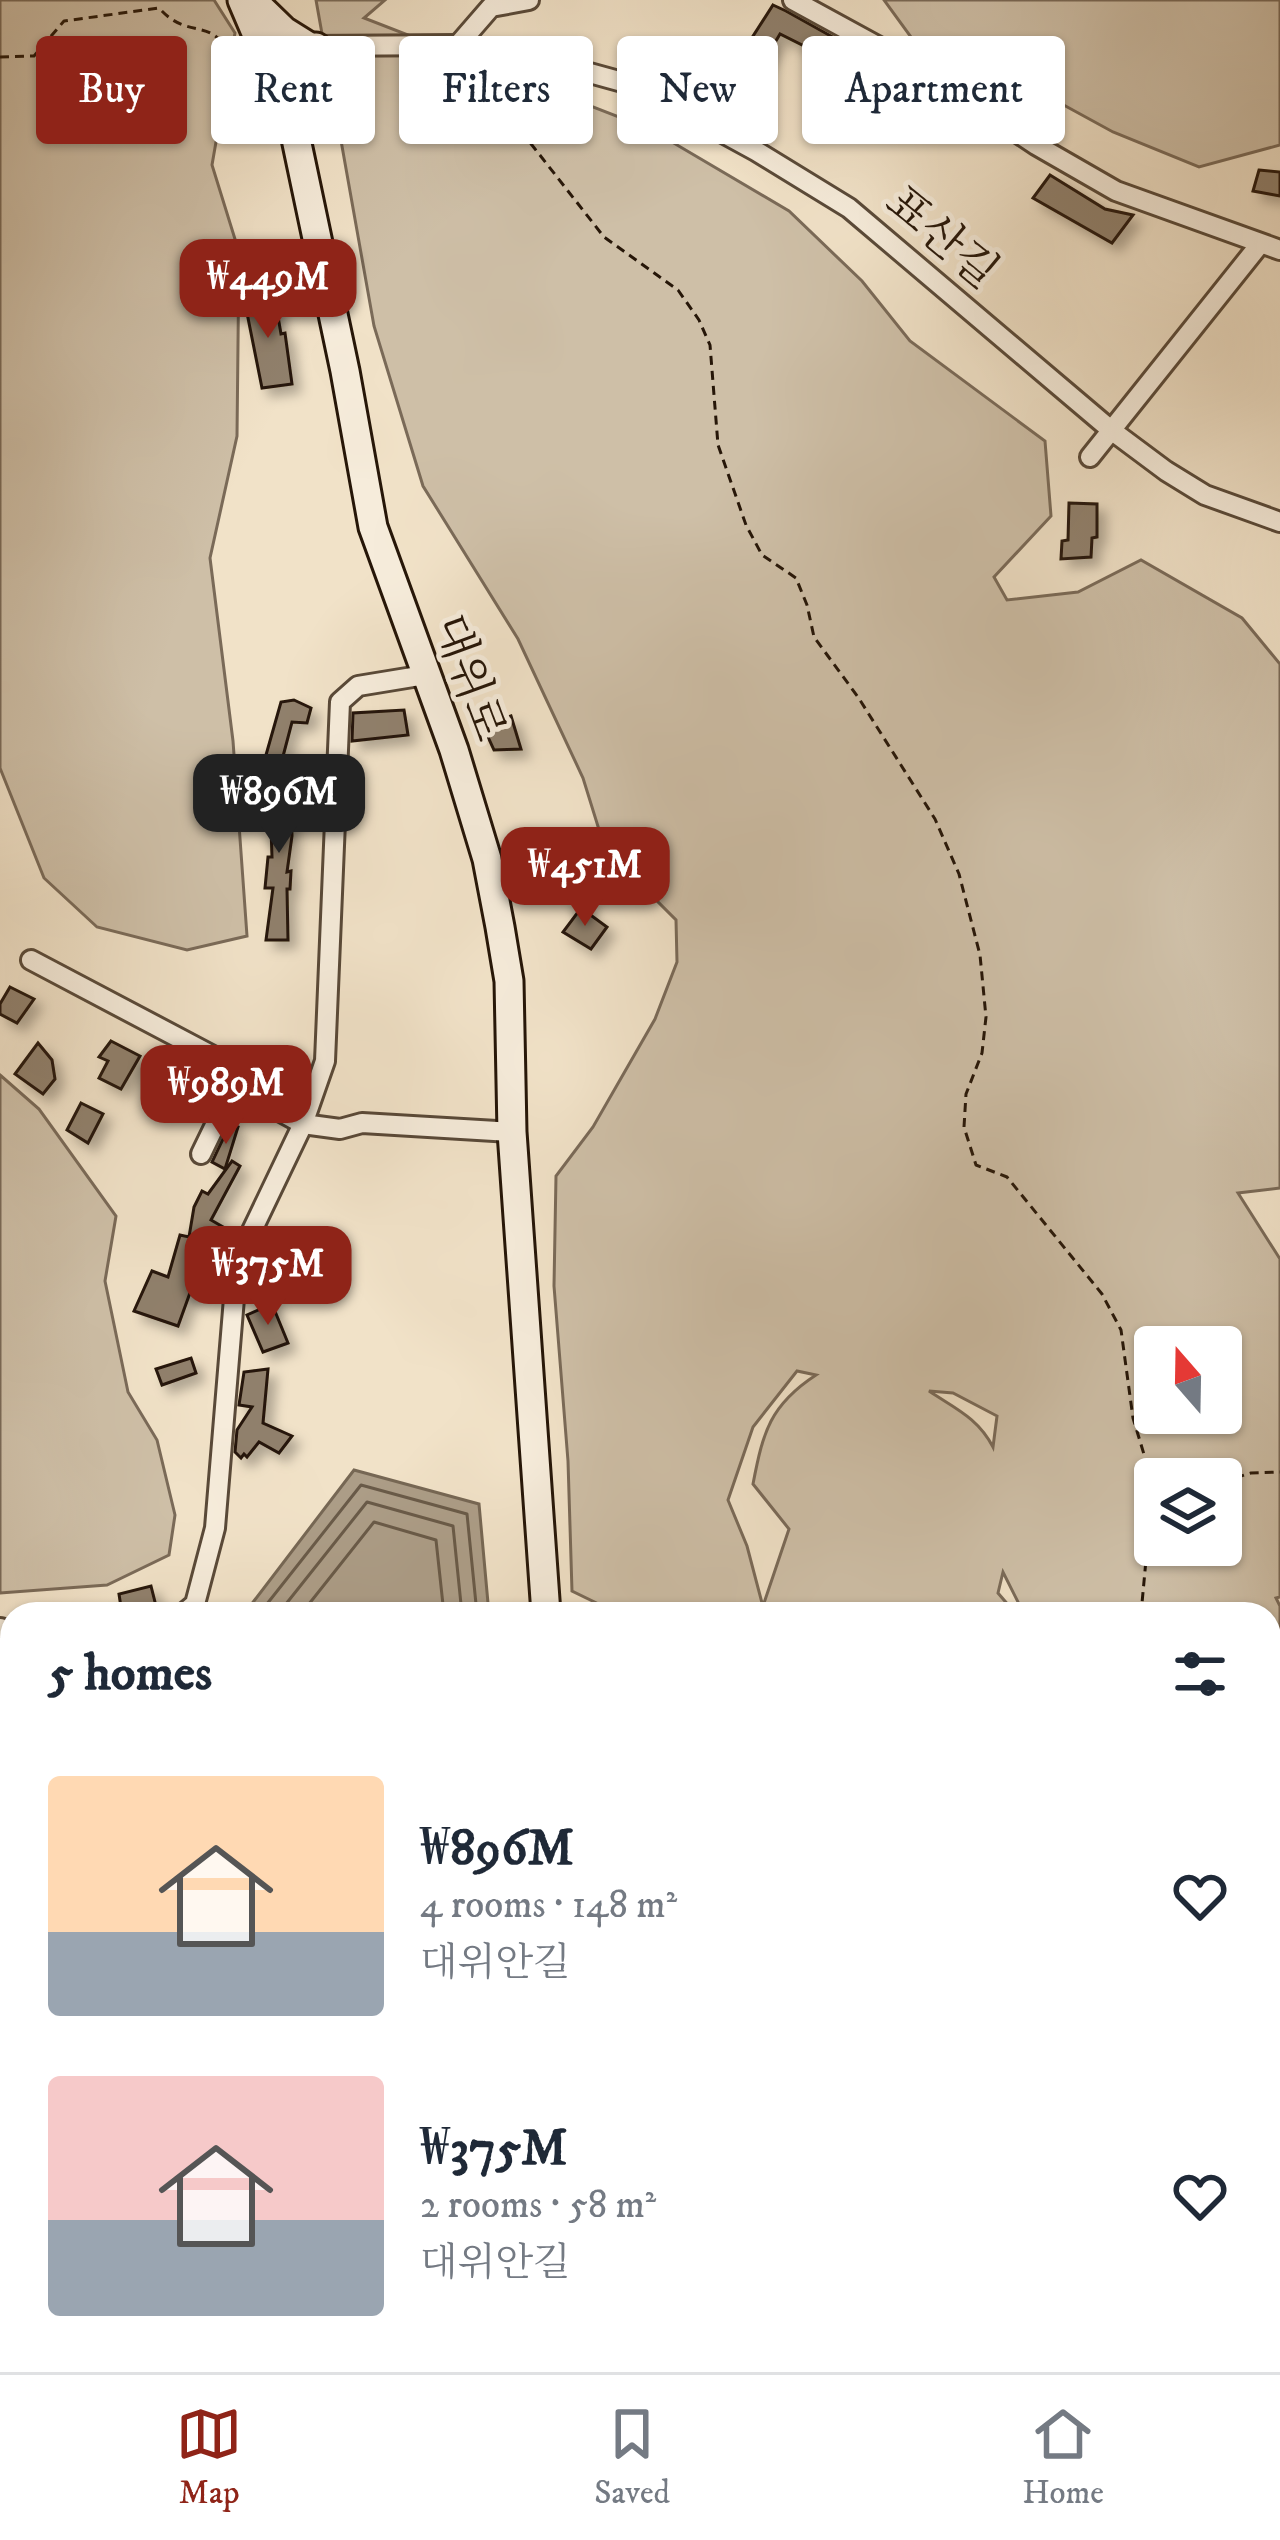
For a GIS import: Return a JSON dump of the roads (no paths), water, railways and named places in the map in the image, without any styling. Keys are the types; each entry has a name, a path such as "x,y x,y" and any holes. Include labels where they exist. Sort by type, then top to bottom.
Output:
{"main road":[{"name":"대위로","path":"242,0 258,36"},
{"path":"252,0 293,36"},
{"name":"대위로","path":"297,144 373,527 454,750 487,859 500,927 509,981 512,1132 545,1602"}],"street":[{"path":"472,36 491,7 529,0"},
{"path":"793,0 934,77 1116,191 1280,250"},
{"name":"표산길","path":"593,74 637,86 849,208 1111,430 1204,495 1280,522"},
{"path":"1090,458 1260,244"},
{"path":"196,1602 215,1528 237,1262 303,1124 325,1061 340,702 358,686 425,675"},
{"path":"31,960 213,1056 234,1086 303,1124 512,1132"},
{"path":"201,1154 234,1086"}],"water":[{"path":"354,1470 479,1504 488,1602 253,1602"}]}
